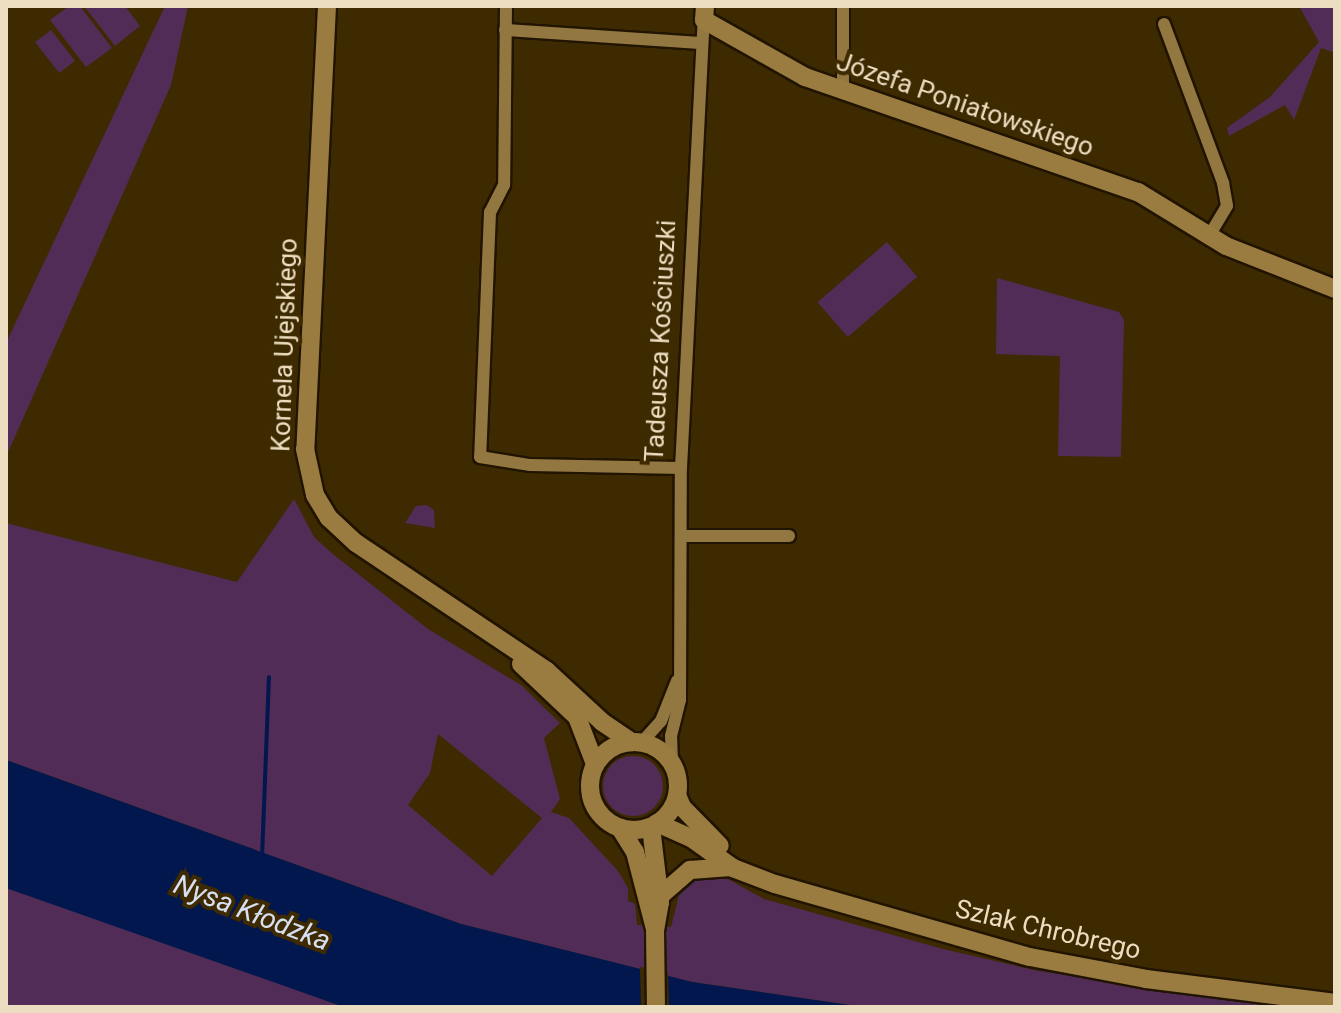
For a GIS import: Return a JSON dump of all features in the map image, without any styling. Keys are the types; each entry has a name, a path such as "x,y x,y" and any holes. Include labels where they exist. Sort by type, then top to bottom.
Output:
{"main road":[{"name":"Kornela Ujejskiego","path":"327,6 305,449 310,479 321,507 340,530 499,642 547,671 602,722 637,742"},
{"name":"Józefa Poniatowskiego","path":"704,13 843,93 1138,192 1209,236 1335,289"},
{"name":"Kornela Ujejskiego","path":"499,642 577,717 595,764"},
{"path":"655,913 635,852 620,828 598,811 592,799 595,764 615,746 637,742 672,763 677,795 654,825 655,913 656,1007"},
{"name":"Szlak Chrobrego","path":"677,795 706,835 756,876"},
{"path":"620,828 654,825"},
{"name":"Szlak Chrobrego","path":"654,825 691,838 733,868 756,876 1056,963 1335,1003"},
{"path":"655,913 694,868 733,868"}],"street":[{"path":"506,6 504,185 490,212 480,457 496,462 681,468"},
{"path":"843,6 843,93"},
{"name":"Tadeusza Kościuszki","path":"672,763 678,678 681,468 704,13"},
{"path":"1164,24 1223,183 1227,206 1209,236"},
{"path":"505,30 702,43"},
{"path":"681,536 789,536"},
{"name":"Tadeusza Kościuszki","path":"637,742 661,721 678,678"}],"shaded area":[{"path":"69,6 80,6 112,48 86,67 50,20"},
{"path":"84,6 125,6 140,26 115,46"},
{"path":"165,6 188,6 171,85 6,457 6,343"},
{"path":"1299,6 1335,6 1335,53 1321,48 1294,120 1285,105 1229,136 1227,128 1270,97 1319,42"},
{"path":"51,30 75,61 59,73 35,42"},
{"path":"887,242 917,277 848,337 818,302"},
{"path":"997,278 1119,312 1124,320 1121,457 1058,456 1060,356 996,354"},
{"path":"294,499 314,537 334,555 428,629 521,685 560,723 544,738 560,799 551,812 569,818 618,871 628,888 628,901 635,904 637,925 671,927 680,891 696,878 717,873 764,899 943,949 1038,971 1299,1007 863,1007 692,982 461,924 6,760 6,523 237,582","holes":["438,734 542,818 492,876 408,805 430,773"]},
{"path":"427,505 434,510 435,528 405,523 416,506"},
{"path":"633,756 645,758 654,765 661,774 661,798 654,807 645,814 633,816 621,814 612,807 605,798 603,786 605,774 612,765 621,758"},
{"path":"6,888 141,933 344,1007 6,1007"}],"water":[{"name":"Nysa Kłodzka","path":"6,760 461,924 692,982 863,1007 344,1007 6,888"}],"pier":[{"path":"640,967 668,973 669,1007 641,1007"}],"waterway":[{"path":"262,858 269,677"}]}
